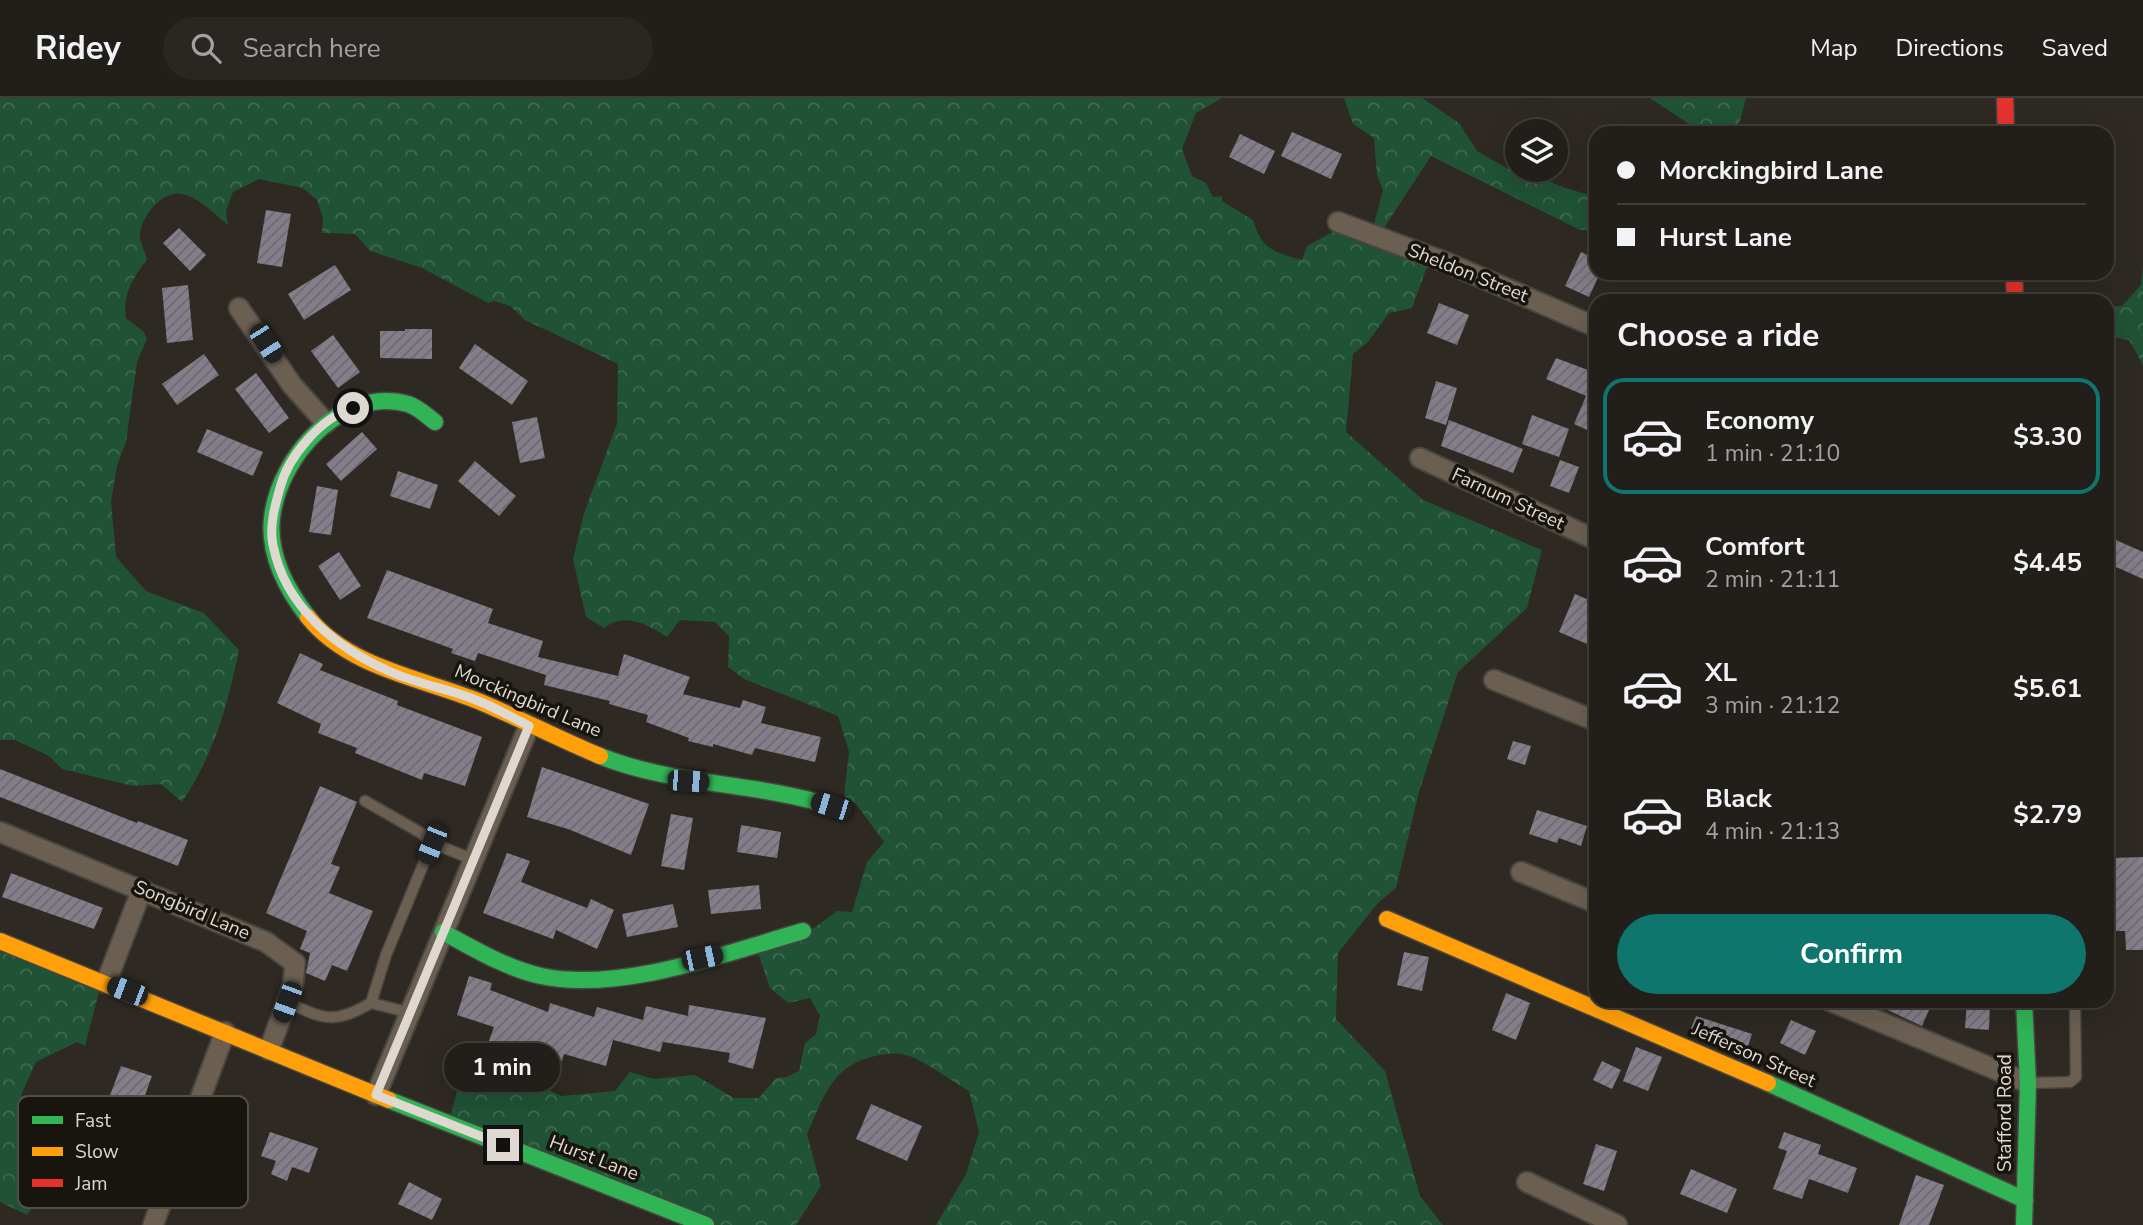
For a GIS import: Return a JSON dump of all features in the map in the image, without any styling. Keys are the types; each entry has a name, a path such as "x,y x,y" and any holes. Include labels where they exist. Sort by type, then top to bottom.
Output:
{"street":[{"path":"2004,98 2006,126"},
{"name":"Sheldon Street","path":"1338,222 1445,262 1589,324"},
{"path":"239,308 292,385 326,423"},
{"name":"Morckingbird Lane","path":"435,422 410,404 387,401 338,412 299,453 282,480 274,513 272,543 279,567 309,618 329,639 391,672 480,702 529,726 625,765 688,781 744,785 831,806"},
{"name":"Farnum Street","path":"1420,458 1589,537"},
{"path":"1494,680 1589,718"},
{"path":"376,1095 529,726"},
{"name":"Songbird Lane","path":"0,832 266,942 295,963 293,985 269,1050"},
{"path":"1521,872 1589,900"},
{"path":"106,983 142,889"},
{"name":"Jefferson Street","path":"1387,919 1589,1005"},
{"path":"443,932 491,958 542,977 578,981 626,974 803,932"},
{"name":"Hurst Lane","path":"0,941 376,1095 706,1225"},
{"name":"Jefferson Street","path":"1595,1008 1738,1069 2025,1200"},
{"path":"1847,1008 2028,1083"},
{"name":"Stafford Road","path":"2024,1008 2028,1083 2024,1225"},
{"path":"201,1096 225,1032"},
{"path":"1527,1182 1617,1225"},
{"path":"153,1225 159,1208"}],"lane":[{"path":"365,801 421,833 432,844 472,859"},
{"path":"287,1002 328,1017 347,1017 371,1003 386,955 432,844"},
{"path":"371,1003 411,1013"},
{"path":"2028,1083 2070,1082 2076,1077 2075,1008"}],"green space":[{"path":"0,98 1222,98 1196,113 1182,149 1192,176 1206,183 1213,197 1222,196 1222,201 1253,220 1261,238 1270,248 1302,260 1307,246 1342,227 1371,236 1383,190 1377,175 1374,138 1353,124 1344,98 1422,98 1459,123 1477,151 1505,167 1505,182 1552,182 1589,195 1589,229 1580,230 1431,156 1382,231 1429,261 1412,308 1389,313 1368,342 1353,354 1346,432 1423,500 1542,550 1527,608 1458,672 1419,792 1396,888 1377,904 1338,953 1336,1019 1385,1071 1420,1196 1443,1225 936,1225 966,1174 979,1132 969,1091 919,1061 898,1054 875,1056 848,1067 824,1096 807,1134 821,1186 796,1225 697,1225 448,1124 459,1085 473,1073 498,1086 531,1082 561,1096 615,1091 630,1072 654,1079 695,1075 734,1098 759,1098 776,1078 787,1077 799,1071 805,1043 816,1034 820,1016 810,998 788,1003 770,988 757,950 810,931 837,911 852,912 867,862 884,842 856,804 844,796 849,752 838,716 744,679 728,667 729,636 715,622 680,620 667,637 652,628 628,620 612,623 604,628 586,617 573,559 584,513 617,424 618,364 525,320 510,306 494,301 488,303 422,268 370,251 355,234 322,233 323,218 317,200 303,188 259,179 233,192 226,211 228,225 201,202 182,194 167,196 153,207 143,222 140,238 147,259 127,293 126,318 144,332 147,339 137,362 126,442 117,466 111,501 116,557 146,591 204,613 239,650 225,709 203,766 182,802 161,784 133,786 62,769 49,756 15,740 0,740"},
{"path":"1650,98 1746,98 1739,126 1692,126"},
{"path":"2143,266 2143,365 2129,340 2114,337 2114,307 2122,306 2141,285"},
{"path":"0,944 101,984 85,1046 77,1042 36,1062 21,1096 18,1096 18,1208 32,1208 27,1215 0,1202"}],"building":[{"path":"1292,132 1342,154 1331,179 1281,156"},
{"path":"1240,134 1275,151 1264,174 1229,157"},
{"path":"266,210 291,214 282,267 257,263"},
{"path":"179,228 206,255 190,271 163,243"},
{"path":"1581,252 1589,256 1589,280 1597,280 1589,297 1565,286"},
{"path":"335,265 351,290 304,320 288,294"},
{"path":"188,285 193,340 167,343 162,288"},
{"path":"1439,303 1469,315 1457,345 1427,333"},
{"path":"432,329 432,359 380,358 380,331"},
{"path":"333,335 360,372 338,388 311,351"},
{"path":"475,344 528,381 512,405 459,368"},
{"path":"204,354 219,375 177,405 162,384"},
{"path":"1556,358 1589,370 1589,431 1574,424 1586,396 1546,379"},
{"path":"256,373 289,418 269,433 235,389"},
{"path":"1436,381 1457,388 1446,425 1425,418"},
{"path":"1532,415 1569,429 1559,457 1522,444"},
{"path":"537,417 545,458 520,463 512,422"},
{"path":"1449,420 1523,449 1513,473 1441,446"},
{"path":"207,429 263,452 253,476 197,452"},
{"path":"362,432 377,449 341,481 326,464"},
{"path":"1560,460 1579,467 1569,493 1550,486"},
{"path":"475,461 516,496 499,516 458,481"},
{"path":"398,471 438,485 430,509 390,496"},
{"path":"317,486 338,490 331,535 309,532"},
{"path":"2114,539 2143,552 2143,579 2114,566"},
{"path":"339,552 361,586 340,600 318,566"},
{"path":"387,570 493,609 488,623 543,641 538,657 618,676 624,654 690,677 683,694 740,708 743,700 766,707 761,723 821,737 815,762 755,748 752,755 713,744 713,747 688,741 689,738 646,722 648,715 609,704 610,701 544,685 546,675 478,653 475,661 451,653 453,649 367,618"},
{"path":"1575,594 1589,600 1587,644 1559,632"},
{"path":"300,653 323,664 320,670 398,701 397,705 482,737 465,786 424,773 422,780 355,753 357,748 318,733 321,724 277,703"},
{"path":"1513,741 1531,746 1525,765 1507,759"},
{"path":"542,767 649,804 631,855 568,829 527,817"},
{"path":"0,769 137,823 138,821 188,840 178,866 0,797"},
{"path":"320,786 357,802 331,864 340,867 329,893 373,911 347,971 332,965 325,981 306,973 310,953 300,949 307,931 266,913"},
{"path":"1537,810 1587,826 1581,846 1559,838 1557,843 1529,834"},
{"path":"671,814 693,818 684,870 661,866"},
{"path":"741,825 781,832 777,858 737,852"},
{"path":"507,853 530,861 521,882 587,908 591,899 614,910 597,949 556,930 553,939 483,913"},
{"path":"2143,857 2143,950 2126,950 2125,931 2114,931 2114,858"},
{"path":"11,873 103,908 94,929 2,897"},
{"path":"759,885 761,909 711,914 708,890"},
{"path":"673,904 678,927 627,937 622,914"},
{"path":"1404,952 1429,957 1422,991 1397,985"},
{"path":"469,976 492,983 490,990 548,1012 550,1003 594,1017 597,1007 643,1020 646,1006 688,1016 689,1005 766,1018 753,1069 728,1062 730,1053 663,1042 660,1052 613,1040 606,1066 564,1054 562,1061 515,1047 512,1055 487,1046 494,1027 457,1015"},
{"path":"1506,993 1530,1003 1516,1040 1492,1030"},
{"path":"1883,1008 1930,1008 1922,1026"},
{"path":"1966,1008 1990,1008 1989,1030 1965,1028"},
{"path":"1696,1016 1752,1034 1745,1055 1690,1031"},
{"path":"1791,1020 1816,1031 1805,1055 1780,1043"},
{"path":"1636,1047 1662,1057 1648,1091 1623,1081"},
{"path":"1602,1061 1621,1070 1612,1089 1593,1080"},
{"path":"121,1066 152,1076 145,1096 110,1096"},
{"path":"871,1104 922,1126 907,1161 856,1139"},
{"path":"270,1132 318,1148 309,1173 292,1167 287,1181 271,1174 276,1161 261,1156"},
{"path":"1784,1132 1821,1145 1818,1154 1857,1168 1848,1193 1809,1179 1802,1199 1773,1189 1787,1151 1778,1148"},
{"path":"1596,1144 1617,1151 1604,1191 1583,1184"},
{"path":"1691,1169 1737,1189 1727,1213 1680,1194"},
{"path":"1916,1175 1944,1185 1929,1225 1899,1225"},
{"path":"409,1182 442,1199 432,1220 398,1204"}],"traffic: fast":[{"path":"308,617 286,583 276,558 272,531 277,495 301,450 318,431 338,416 360,406 383,401 408,404 435,422"},
{"path":"600,756 657,773 773,792 831,806"},
{"path":"443,932 515,968 541,976 572,980 639,975 673,968 803,931"},
{"path":"2024,1008 2028,1083 2024,1225"},
{"path":"1768,1083 2025,1200"},
{"path":"389,1100 706,1225"}],"traffic: slow":[{"path":"308,617 325,634 365,660 478,701 600,756"},
{"path":"1387,919 1589,1006"},
{"path":"0,941 389,1100"},
{"path":"1594,1008 1768,1083"}],"traffic: jam":[{"path":"2005,98 2006,126"},
{"path":"2014,280 2015,294"}],"route":[{"path":"353,408 338,412 319,428 282,480 274,513 272,543 290,590 309,618 329,639 391,672 442,687 529,726 486,823 408,1022 376,1095 503,1145"}]}
